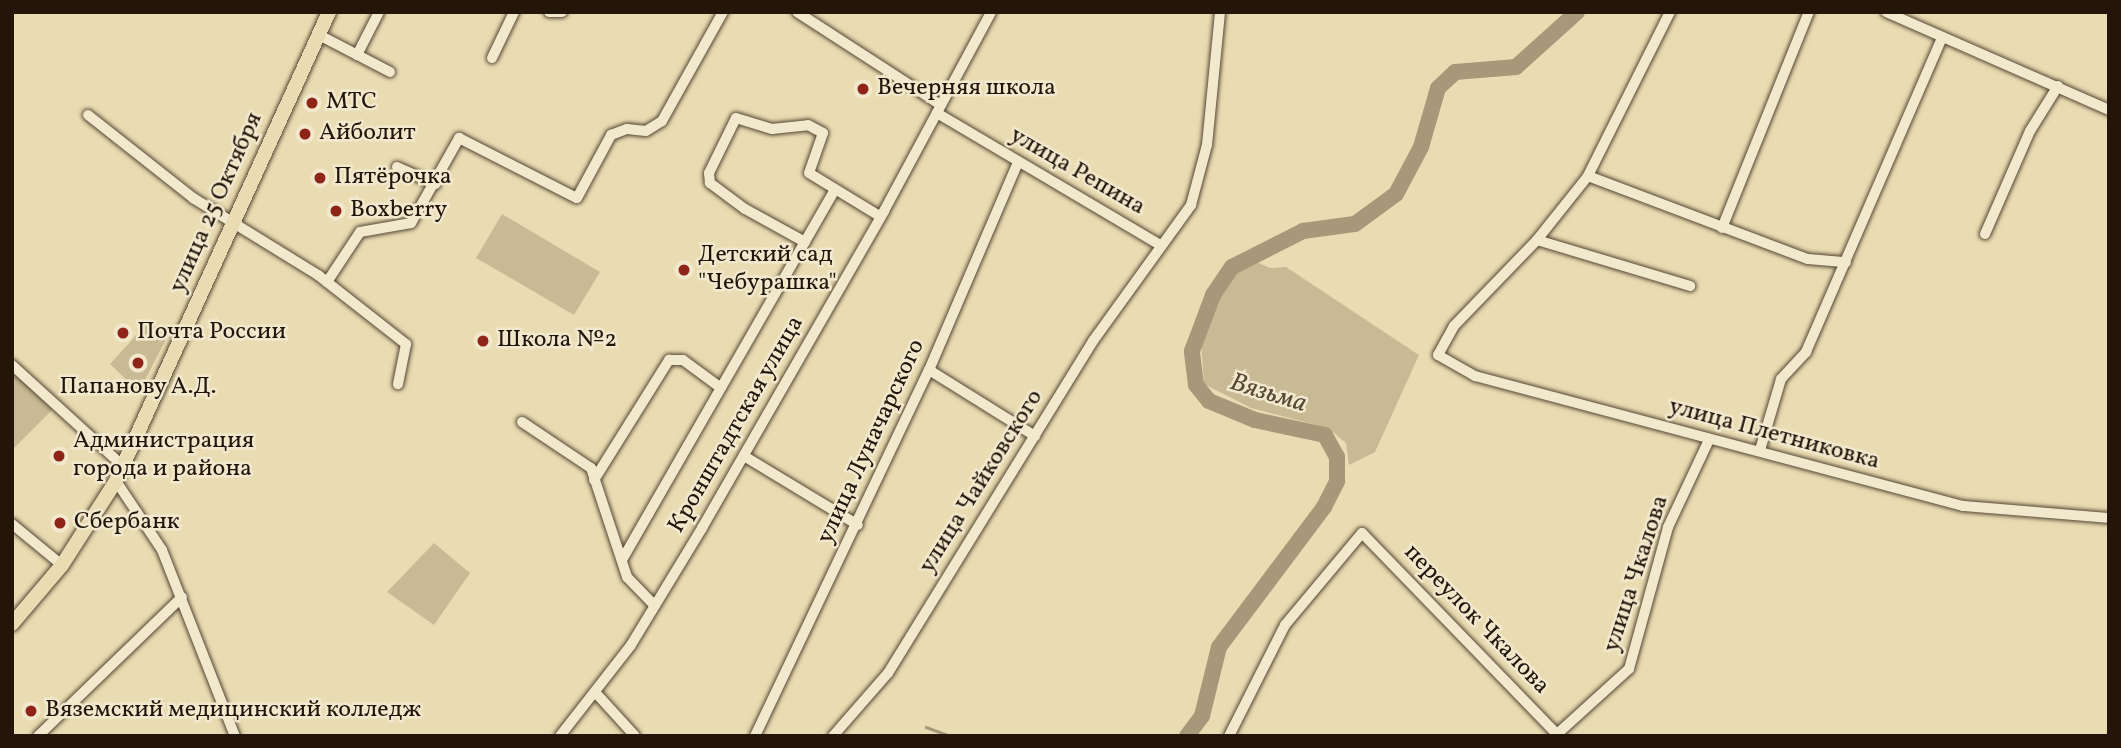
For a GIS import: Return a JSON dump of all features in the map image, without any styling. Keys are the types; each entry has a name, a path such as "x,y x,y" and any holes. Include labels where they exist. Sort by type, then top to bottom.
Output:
{"main road":[{"name":"улица 25 Октября","path":"12,624 62,565 116,481 330,12"}],"street":[{"path":"357,55 379,12"},
{"path":"492,58 514,12"},
{"path":"549,12 562,12"},
{"path":"327,282 353,237 360,232 411,223 435,184 458,138 577,198 611,135 627,129 646,131 662,121 723,12"},
{"name":"улица Репина","path":"797,12 1018,162 1160,245"},
{"name":"Кронштадтская улица","path":"560,736 595,692 655,606 881,217 990,12"},
{"name":"улица Чайковского","path":"833,736 888,673 1035,436 1160,245 1191,205 1207,145 1220,12"},
{"path":"1670,12 1588,176 1536,240 1690,286"},
{"path":"1722,228 1809,12"},
{"path":"1885,12 2109,110"},
{"path":"318,35 390,72"},
{"path":"1760,450 1781,379 1806,352 1942,37"},
{"path":"1985,234 2029,131 2059,86"},
{"path":"88,115 193,198 327,282 406,344 398,384"},
{"path":"805,242 745,209 710,183 709,173 733,121 740,118 772,129 808,125 823,133 824,141 808,170 835,190 881,217"},
{"name":"улица Луначарского","path":"755,736 858,525 929,370 1018,162"},
{"path":"397,167 435,184"},
{"path":"1588,176 1808,259 1846,262"},
{"path":"622,560 835,190"},
{"name":"улица Плетниковка","path":"1536,240 1454,326 1438,355 1475,376 1963,506 2109,518"},
{"path":"594,480 670,360 683,360 721,388"},
{"path":"12,365 122,465"},
{"path":"929,370 1035,436"},
{"path":"522,422 592,468 627,577 655,606"},
{"name":"улица Чкалова","path":"1557,735 1629,669 1668,527 1709,440"},
{"path":"744,456 858,525"},
{"path":"116,481 162,550 235,736"},
{"path":"12,524 62,565"},
{"name":"переулок Чкалова","path":"1229,736 1284,625 1362,533 1557,735"},
{"path":"38,736 182,597"},
{"path":"595,692 635,736"}],"shaded area":[{"path":"502,214 600,272 574,315 476,258"},
{"path":"1254,261 1270,268 1286,267 1419,355 1375,452 1349,465 1346,443 1328,428 1251,408 1204,384 1201,340 1207,319 1225,285 1240,267"},
{"path":"149,321 167,337 139,392 110,364"},
{"path":"12,371 53,409 12,450"},
{"path":"434,543 470,573 434,625 387,592"}],"waterway":[{"name":"Вязьма","path":"1187,736 1202,716 1219,647 1324,507 1337,481 1337,457 1325,435 1255,420 1209,401 1196,385 1192,351 1213,295 1232,267 1303,231 1355,224 1396,194 1421,147 1438,88 1455,72 1516,67 1577,12"},
{"path":"926,727 951,736"}],"place":[{"name":"Вечерняя школа","path":"863,89"},
{"name":"МТС","path":"312,103"},
{"name":"Айболит","path":"305,134"},
{"name":"Пятёрочка","path":"320,178"},
{"name":"Boxberry","path":"336,211"},
{"name":"Детский сад \"Чебурашка\"","path":"684,270"},
{"name":"Почта России","path":"123,333"},
{"name":"Школа №2","path":"483,341"},
{"name":"Папанову А.Д.","path":"138,363"},
{"name":"Администрация города и района","path":"59,456"},
{"name":"Сбербанк","path":"60,523"},
{"name":"Вяземский медицинский колледж","path":"31,711"}]}
